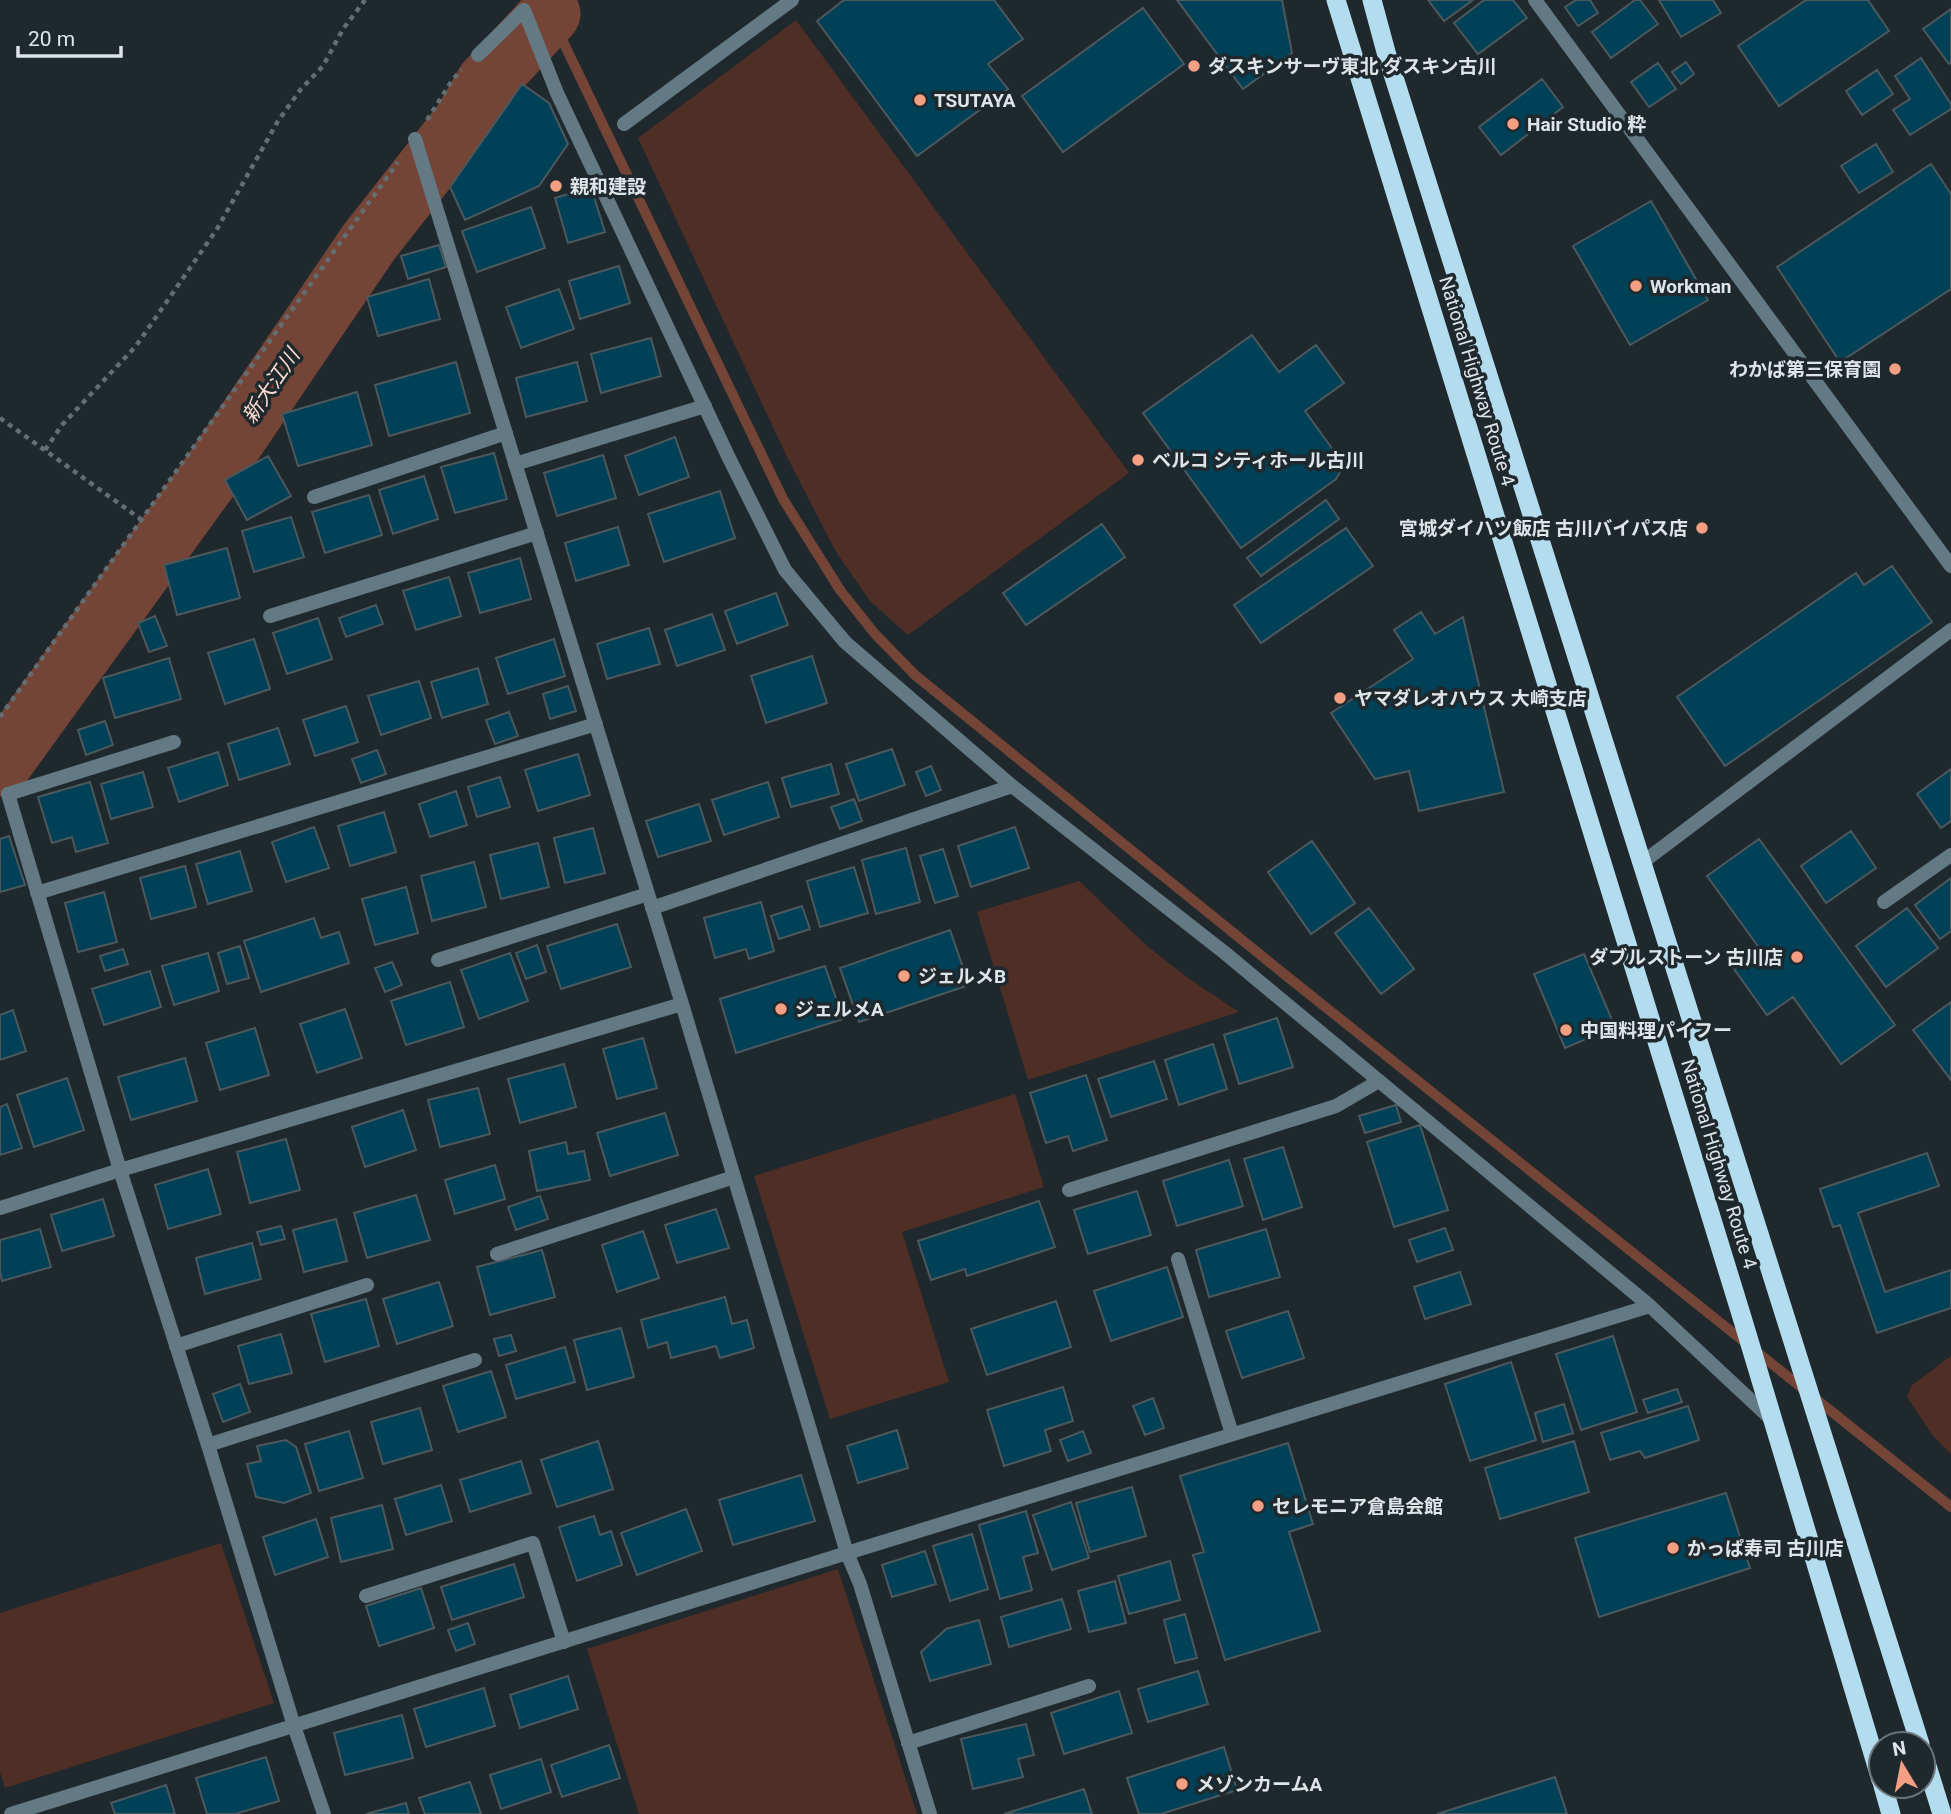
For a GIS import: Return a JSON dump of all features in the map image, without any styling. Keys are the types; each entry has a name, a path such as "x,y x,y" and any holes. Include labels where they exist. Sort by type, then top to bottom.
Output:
{"highway":[{"name":"National Highway Route 4","path":"1336,0 1741,1314 1867,1733"},
{"name":"National Highway Route 4","path":"1372,0 1386,52 1916,1730"}],"street":[{"path":"624,124 792,0"},
{"path":"1535,0 1951,566"},
{"path":"478,55 524,10 557,93 785,570 845,642 1012,786 1225,953 1650,1306 1773,1421"},
{"path":"416,140 682,1004 847,1553 860,1584 930,1814"},
{"path":"515,464 705,406"},
{"path":"314,498 506,433"},
{"path":"270,616 537,533"},
{"path":"1643,862 1951,630"},
{"path":"37,893 596,724"},
{"path":"174,742 8,794 120,1170 324,1814"},
{"path":"438,960 650,901 1012,786"},
{"path":"1884,902 1951,855"},
{"path":"0,1208 682,1004"},
{"path":"1069,1190 1336,1106 1379,1081"},
{"path":"497,1254 734,1177"},
{"path":"1178,1259 1232,1434"},
{"path":"176,1346 367,1285"},
{"path":"11,1814 1650,1306"},
{"path":"208,1445 475,1360"},
{"path":"366,1596 533,1544 564,1642"},
{"path":"908,1743 1089,1686"}],"path":[{"path":"45,450 62,425 136,346 217,229 278,121 300,89 323,66 343,29 365,0"},
{"path":"0,717 416,140 453,79 478,55"},
{"path":"0,418 142,520"}],"shaded area":[{"path":"796,20 1129,473 908,635 870,601 836,552 786,455 638,138"},
{"path":"1079,881 1147,946 1188,978 1239,1012 1028,1080 977,912"},
{"path":"1015,1094 1044,1187 902,1232 949,1382 830,1419 754,1176"},
{"path":"1951,1356 1951,1454 1933,1436 1907,1397 1911,1386"},
{"path":"221,1543 274,1703 5,1788 0,1772 0,1613"},
{"path":"838,1569 917,1814 639,1814 587,1649"}],"building":[{"path":"844,0 994,0 1023,39 988,64 1008,89 917,156 817,21"},
{"path":"1177,0 1282,0 1292,53 1243,89"},
{"path":"1428,0 1473,0 1444,21"},
{"path":"1484,0 1513,0 1527,18 1478,54 1454,23"},
{"path":"1576,0 1590,0 1598,13 1578,26 1565,7"},
{"path":"1635,0 1640,0 1658,24 1611,58 1592,32"},
{"path":"1659,0 1713,0 1721,13 1681,37"},
{"path":"1806,0 1868,0 1889,31 1779,106 1738,46"},
{"path":"1143,8 1184,64 1063,152 1022,96"},
{"path":"1951,9 1951,62 1949,64 1923,29"},
{"path":"1921,58 1951,104 1951,109 1910,135 1893,110 1910,99 1895,76"},
{"path":"1686,62 1694,74 1681,84 1672,72"},
{"path":"1658,63 1676,89 1649,107 1631,82"},
{"path":"1877,70 1893,94 1862,115 1846,91"},
{"path":"1542,79 1563,107 1501,155 1479,127"},
{"path":"522,84 549,103 568,144 539,186 465,220 450,187"},
{"path":"1876,144 1893,172 1859,193 1841,166"},
{"path":"1931,164 1951,194 1951,289 1840,362 1777,267"},
{"path":"591,187 605,232 568,243 555,198"},
{"path":"1651,201 1708,300 1630,345 1573,246"},
{"path":"531,207 545,248 477,272 462,231"},
{"path":"439,245 446,267 408,279 401,256"},
{"path":"619,266 630,303 580,319 569,281"},
{"path":"429,279 440,319 378,336 367,297"},
{"path":"559,289 574,329 521,348 506,307"},
{"path":"1252,335 1279,372 1316,345 1344,383 1305,411 1344,465 1336,479 1241,548 1143,413"},
{"path":"651,338 661,376 601,393 591,354"},
{"path":"456,362 470,413 389,436 375,385"},
{"path":"577,362 587,401 526,417 516,378"},
{"path":"357,392 372,445 298,466 282,414"},
{"path":"675,437 689,477 639,495 625,456"},
{"path":"494,453 507,499 455,513 441,467"},
{"path":"603,455 616,498 557,516 544,473"},
{"path":"268,456 291,496 247,520 225,480"},
{"path":"424,476 438,519 393,534 379,490"},
{"path":"720,491 735,538 664,562 648,514"},
{"path":"369,495 382,535 325,553 312,512"},
{"path":"1326,500 1339,519 1261,576 1247,558"},
{"path":"291,517 304,557 254,572 242,531"},
{"path":"1102,524 1125,557 1026,625 1003,593"},
{"path":"618,527 629,565 576,581 565,543"},
{"path":"1346,528 1373,566 1261,643 1234,605"},
{"path":"227,548 240,598 177,615 164,565"},
{"path":"520,558 531,599 480,613 468,573"},
{"path":"1892,566 1932,622 1725,766 1677,697 1856,573 1864,585"},
{"path":"449,577 461,616 416,630 403,591"},
{"path":"776,593 788,625 737,644 725,611"},
{"path":"376,605 383,624 346,637 339,618"},
{"path":"1421,612 1435,634 1463,617 1504,792 1419,811 1409,771 1375,779 1331,713 1413,659 1394,630"},
{"path":"712,614 725,650 677,666 665,630"},
{"path":"155,616 167,646 149,652 138,623"},
{"path":"318,618 332,659 287,674 273,633"},
{"path":"649,628 660,664 607,679 597,644"},
{"path":"254,639 270,689 225,704 208,653"},
{"path":"554,639 565,676 508,694 496,658"},
{"path":"812,656 827,703 766,723 751,676"},
{"path":"169,658 181,699 115,718 103,678"},
{"path":"478,668 488,704 442,718 431,682"},
{"path":"419,681 431,718 381,735 368,696"},
{"path":"568,686 576,711 550,719 543,694"},
{"path":"346,706 358,742 315,756 303,720"},
{"path":"509,712 518,736 495,744 486,720"},
{"path":"105,721 113,745 86,755 78,730"},
{"path":"278,728 290,764 239,780 228,744"},
{"path":"892,749 905,785 859,801 846,764"},
{"path":"377,750 386,774 361,783 352,759"},
{"path":"218,752 228,785 179,802 168,768"},
{"path":"578,754 590,795 538,811 525,770"},
{"path":"831,764 839,794 791,807 782,778"},
{"path":"931,766 941,790 926,796 916,772"},
{"path":"1951,769 1951,821 1941,828 1917,794"},
{"path":"143,772 153,807 111,819 101,784"},
{"path":"500,777 510,807 477,817 468,787"},
{"path":"90,782 108,843 76,852 72,837 52,843 38,797"},
{"path":"768,782 779,817 724,835 712,800"},
{"path":"456,791 467,825 430,837 419,804"},
{"path":"854,799 862,821 840,829 831,807"},
{"path":"699,804 711,841 658,857 646,821"},
{"path":"384,812 396,852 350,866 338,826"},
{"path":"314,827 329,868 286,882 272,842"},
{"path":"1015,827 1029,868 971,887 958,846"},
{"path":"593,828 605,873 565,883 554,838"},
{"path":"1851,831 1876,868 1826,903 1801,866"},
{"path":"9,836 25,885 0,892 0,839"},
{"path":"1759,839 1895,1025 1841,1064 1793,997 1767,1015 1734,969 1760,949 1707,876"},
{"path":"1312,841 1355,903 1311,934 1268,872"},
{"path":"538,843 549,887 501,899 490,855"},
{"path":"906,848 920,902 876,914 862,860"},
{"path":"943,849 958,896 935,903 920,856"},
{"path":"240,851 252,891 208,904 196,864"},
{"path":"474,862 486,907 432,921 421,876"},
{"path":"185,866 196,907 151,919 140,878"},
{"path":"854,867 868,913 820,927 807,881"},
{"path":"1951,878 1951,931 1940,939 1915,905"},
{"path":"406,887 418,933 375,945 362,899"},
{"path":"104,892 117,942 78,952 65,903"},
{"path":"761,902 774,951 749,959 746,949 715,958 704,918"},
{"path":"802,906 810,929 779,939 771,916"},
{"path":"1369,908 1414,969 1381,994 1335,933"},
{"path":"1907,908 1938,948 1886,987 1856,946"},
{"path":"314,918 321,938 339,932 349,963 261,992 244,941"},
{"path":"617,924 631,967 561,989 547,946"},
{"name":"ジェルメB","path":"950,930 969,985 859,1022 840,968"},
{"path":"537,945 546,972 526,979 516,953"},
{"path":"240,946 249,978 227,984 218,953"},
{"path":"123,949 128,964 105,971 100,956"},
{"path":"208,953 219,991 174,1005 162,966"},
{"path":"510,953 528,1001 479,1019 461,970"},
{"path":"1584,954 1615,1027 1565,1048 1534,974"},
{"path":"392,962 402,985 385,992 375,968"},
{"name":"ジェルメA","path":"825,966 843,1019 736,1053 720,999"},
{"path":"150,971 161,1007 104,1025 92,989"},
{"path":"450,982 464,1027 406,1045 391,1001"},
{"path":"1951,1002 1951,1080 1913,1030"},
{"path":"345,1009 362,1058 317,1073 300,1024"},
{"path":"13,1010 26,1051 0,1060 0,1015"},
{"path":"1277,1018 1293,1067 1239,1084 1224,1035"},
{"path":"255,1028 269,1075 220,1090 206,1043"},
{"path":"643,1038 657,1088 617,1099 603,1049"},
{"path":"1213,1044 1227,1089 1179,1105 1165,1060"},
{"path":"185,1058 197,1101 131,1120 118,1077"},
{"path":"1154,1061 1167,1099 1111,1117 1098,1079"},
{"path":"564,1064 576,1107 520,1123 508,1079"},
{"path":"1086,1075 1107,1140 1073,1151 1068,1136 1046,1143 1030,1093"},
{"path":"67,1078 84,1130 34,1147 17,1095"},
{"path":"478,1088 490,1134 440,1147 428,1100"},
{"path":"7,1104 22,1148 0,1155 0,1107"},
{"path":"1396,1105 1401,1122 1365,1133 1359,1116"},
{"path":"403,1110 416,1150 365,1167 352,1127"},
{"path":"665,1113 678,1155 610,1176 597,1133"},
{"path":"1420,1125 1448,1210 1394,1227 1367,1142"},
{"path":"286,1139 300,1190 250,1203 237,1152"},
{"path":"566,1142 568,1154 584,1151 590,1180 537,1191 529,1151"},
{"path":"1283,1147 1302,1207 1263,1220 1244,1159"},
{"path":"1927,1153 1939,1186 1858,1213 1885,1292 1951,1270 1951,1308 1877,1333 1840,1225 1833,1227 1820,1189"},
{"path":"1229,1160 1243,1206 1177,1226 1163,1181"},
{"path":"495,1165 505,1199 455,1214 445,1180"},
{"path":"208,1169 221,1214 168,1229 155,1185"},
{"path":"1137,1191 1151,1235 1088,1254 1074,1210"},
{"path":"416,1195 430,1240 367,1258 354,1213"},
{"path":"540,1196 548,1219 516,1230 508,1207"},
{"path":"103,1199 114,1236 62,1251 51,1215"},
{"path":"1039,1201 1055,1247 967,1276 965,1269 931,1280 918,1241"},
{"path":"716,1209 729,1248 677,1263 665,1225"},
{"path":"336,1219 347,1261 304,1272 293,1230"},
{"path":"281,1226 285,1239 261,1245 257,1232"},
{"path":"1445,1228 1453,1250 1417,1262 1409,1240"},
{"path":"40,1229 51,1267 2,1281 0,1240"},
{"path":"1266,1229 1280,1277 1209,1297 1196,1250"},
{"path":"643,1231 659,1278 617,1292 602,1245"},
{"path":"252,1243 261,1279 205,1294 196,1258"},
{"path":"542,1250 555,1297 490,1315 477,1267"},
{"path":"1167,1267 1183,1317 1111,1341 1094,1291"},
{"path":"1460,1272 1471,1304 1425,1319 1414,1287"},
{"path":"439,1282 453,1326 397,1344 383,1299"},
{"path":"725,1297 732,1324 747,1320 754,1348 720,1358 716,1346 671,1358 667,1342 648,1348 641,1320"},
{"path":"366,1299 379,1346 325,1362 311,1314"},
{"path":"1056,1301 1071,1347 987,1375 971,1329"},
{"path":"1288,1311 1304,1358 1242,1378 1226,1331"},
{"path":"621,1328 634,1377 587,1390 574,1340"},
{"path":"281,1334 292,1373 249,1384 238,1346"},
{"path":"511,1335 516,1351 499,1356 494,1339"},
{"path":"1613,1336 1637,1412 1581,1430 1556,1354"},
{"path":"565,1347 575,1382 516,1399 506,1365"},
{"path":"1511,1362 1536,1440 1470,1461 1445,1384"},
{"path":"491,1371 506,1417 458,1432 443,1386"},
{"path":"240,1384 250,1412 223,1422 213,1394"},
{"path":"1063,1387 1073,1421 1045,1430 1051,1451 1004,1466 987,1410"},
{"path":"1677,1389 1682,1402 1648,1413 1643,1400"},
{"path":"1153,1398 1164,1428 1145,1435 1133,1406"},
{"path":"1564,1404 1573,1433 1543,1442 1535,1413"},
{"path":"1688,1406 1699,1440 1645,1458 1640,1451 1610,1460 1601,1433"},
{"path":"420,1408 432,1450 383,1464 371,1422"},
{"path":"897,1430 908,1468 858,1483 847,1446"},
{"path":"349,1431 363,1478 319,1491 305,1444"},
{"path":"1083,1431 1091,1453 1068,1461 1060,1440"},
{"path":"286,1440 296,1447 311,1493 284,1503 256,1497 247,1464 261,1461 257,1446"},
{"path":"598,1441 613,1489 557,1507 541,1460"},
{"path":"1574,1441 1589,1492 1500,1519 1485,1468"},
{"path":"1288,1443 1313,1524 1289,1532 1320,1631 1225,1660 1193,1555 1204,1552 1180,1476"},
{"path":"521,1461 531,1493 470,1512 460,1480"},
{"path":"801,1475 815,1521 733,1545 719,1500"},
{"path":"441,1485 452,1521 406,1535 395,1499"},
{"path":"1132,1487 1146,1536 1090,1552 1076,1503"},
{"path":"1726,1493 1750,1568 1599,1617 1575,1538"},
{"path":"1071,1502 1089,1558 1052,1570 1033,1515"},
{"path":"382,1505 393,1549 341,1562 331,1518"},
{"path":"686,1509 702,1551 637,1575 621,1533"},
{"path":"1026,1511 1038,1553 1023,1557 1032,1590 1000,1599 979,1525"},
{"path":"594,1516 600,1535 611,1531 622,1565 577,1581 559,1527"},
{"path":"316,1519 328,1557 275,1575 263,1537"},
{"path":"972,1534 988,1589 950,1601 933,1546"},
{"path":"925,1551 936,1584 892,1597 882,1565"},
{"path":"1170,1561 1180,1600 1129,1614 1118,1576"},
{"path":"514,1564 524,1597 452,1620 441,1587"},
{"path":"1115,1581 1126,1623 1089,1632 1078,1591"},
{"path":"421,1588 434,1628 379,1646 366,1606"},
{"path":"1062,1599 1071,1629 1009,1647 1001,1617"},
{"path":"1185,1614 1197,1658 1175,1663 1164,1620"},
{"path":"979,1620 991,1664 930,1681 921,1652 946,1629"},
{"path":"468,1623 475,1644 456,1651 448,1630"},
{"path":"1198,1671 1208,1704 1148,1722 1138,1689"},
{"path":"568,1676 578,1709 520,1728 510,1695"},
{"path":"484,1688 495,1726 426,1747 414,1709"},
{"path":"1119,1691 1132,1733 1064,1754 1051,1713"},
{"path":"402,1715 413,1758 345,1775 334,1733"},
{"path":"1026,1724 1034,1755 1018,1759 1023,1777 973,1789 961,1739"},
{"path":"609,1745 620,1778 562,1797 551,1765"},
{"name":"メゾンカームA","path":"1224,1747 1237,1790 1161,1814 1139,1814 1127,1778"},
{"path":"266,1757 279,1801 235,1814 207,1814 196,1778"},
{"path":"541,1759 551,1792 501,1809 490,1775"},
{"path":"1555,1777 1567,1814 1437,1814"},
{"path":"470,1782 481,1814 425,1814 419,1798"},
{"path":"166,1785 175,1814 115,1814 111,1803"},
{"path":"1084,1789 1092,1814 1004,1814"},
{"path":"406,1803 409,1814 366,1814"}],"waterway":[{"path":"543,0 783,499 840,590 875,634 915,675 1951,1507"},
{"name":"新大江川","path":"0,766 208,479 369,242 464,121 486,83 550,14"}],"place":[{"name":"ダスキンサーヴ東北 ダスキン古川","path":"1194,66"},
{"name":"TSUTAYA","path":"920,100"},
{"name":"Hair Studio 粋","path":"1513,124"},
{"name":"親和建設","path":"556,186"},
{"name":"Workman","path":"1636,286"},
{"name":"わかば第三保育園","path":"1895,369"},
{"name":"ベルコ シティホール古川","path":"1138,460"},
{"name":"宮城ダイハツ飯店 古川バイパス店","path":"1702,528"},
{"name":"ヤマダレオハウス 大崎支店","path":"1340,698"},
{"name":"ダブルストーン 古川店","path":"1797,957"},
{"name":"ジェルメB","path":"904,976"},
{"name":"ジェルメA","path":"781,1009"},
{"name":"中国料理パイフー","path":"1566,1030"},
{"name":"セレモニア倉島会館","path":"1258,1506"},
{"name":"かっぱ寿司 古川店","path":"1673,1548"},
{"name":"メゾンカームA","path":"1182,1784"}]}
